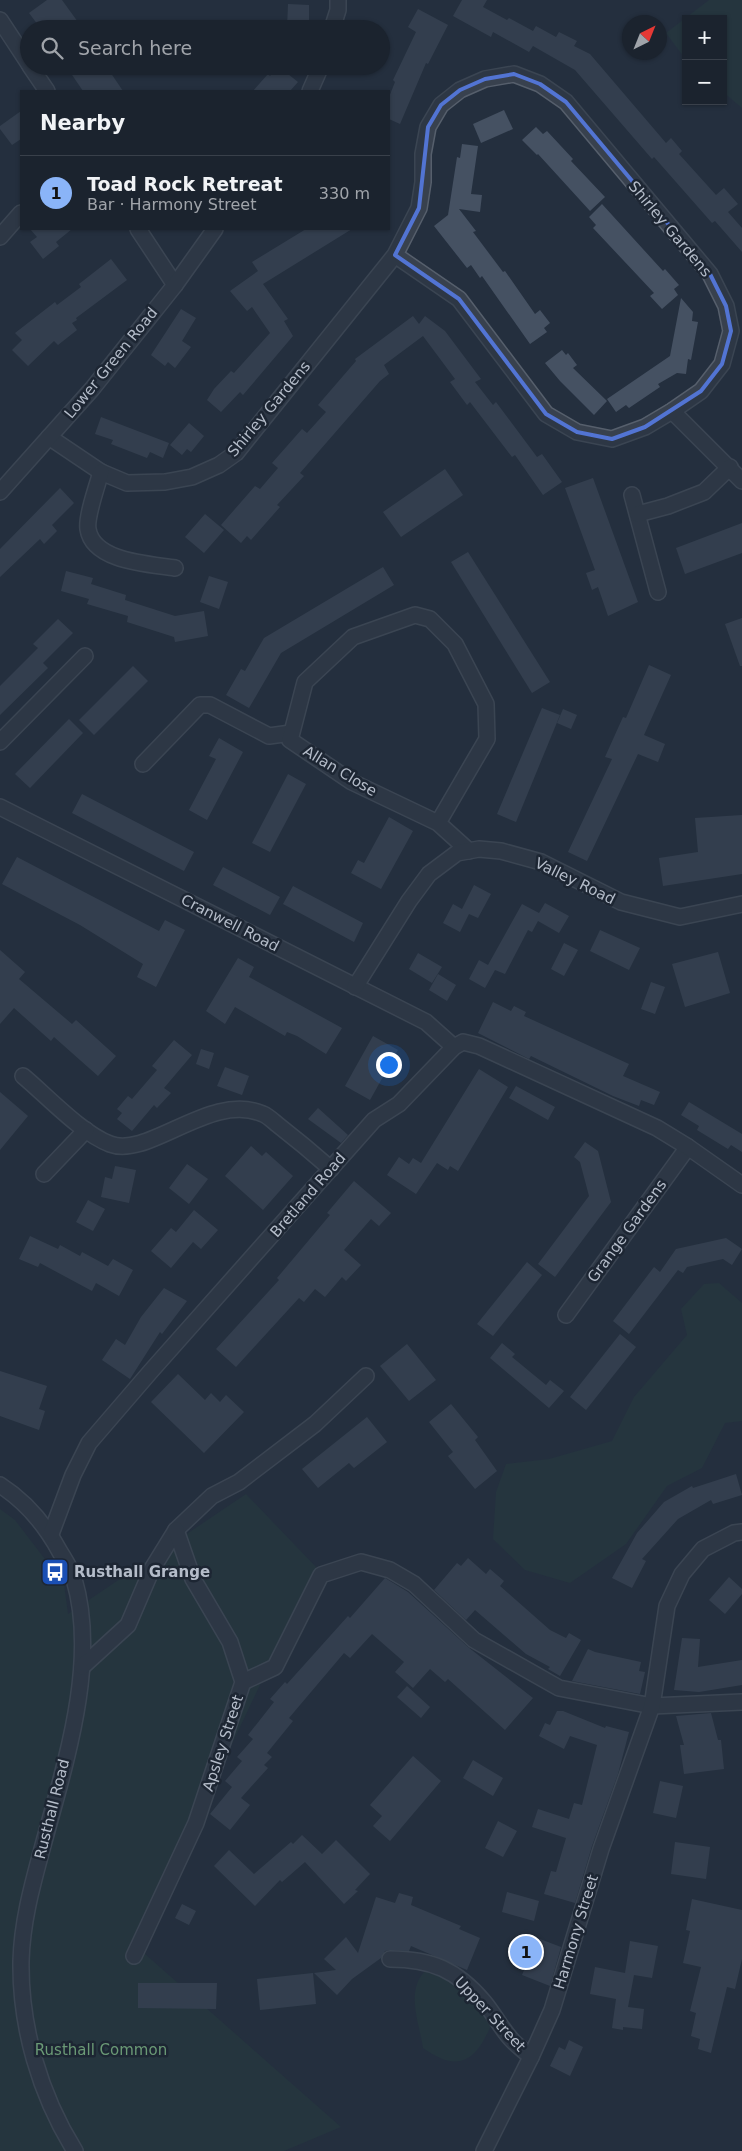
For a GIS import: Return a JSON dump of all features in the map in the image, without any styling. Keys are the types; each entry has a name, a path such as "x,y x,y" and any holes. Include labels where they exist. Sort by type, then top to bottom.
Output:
{"street":[{"path":"335,20 338,10 338,0"},
{"path":"0,20 20,50"},
{"name":"Shirley Gardens","path":"49,437 101,472 127,484 165,482 192,477 219,465 236,453 395,255 419,208 423,182 423,154 428,126 441,105 460,90 485,79 514,74 540,84 566,102 710,274 726,306 731,332 722,364 701,391 672,411 645,427 612,440 577,432 546,414 460,299 395,255"},
{"path":"37,75 46,90"},
{"path":"310,90 317,75"},
{"path":"0,237 20,214"},
{"path":"139,230 175,285"},
{"name":"Lower Green Road","path":"0,492 92,389 175,285 214,230"},
{"path":"672,411 742,481"},
{"path":"638,514 668,506 704,492 730,467"},
{"path":"101,472 88,530 96,545 109,556 175,568"},
{"path":"632,495 658,592"},
{"name":"Allan Close","path":"438,823 487,739 486,704 455,644 430,619 416,615 353,637 305,682 290,740 352,782 438,823 469,850"},
{"path":"0,742 85,656"},
{"path":"142,764 200,705 210,705 269,736 291,733"},
{"name":"Cranwell Road","path":"0,807 426,1022 454,1047"},
{"name":"Valley Road","path":"355,987 409,901 429,874 457,853 469,850 501,851 541,862 621,902 680,917 742,904"},
{"path":"454,1047 463,1042 479,1046 657,1128 742,1185"},
{"name":"Bretland Road","path":"51,1534 73,1474 89,1443 374,1120 399,1104 454,1047"},
{"path":"23,1076 86,1130 112,1145 137,1144 209,1115 237,1108 263,1114 296,1138 331,1169"},
{"path":"44,1174 86,1130"},
{"name":"Grange Gardens","path":"566,1315 688,1147"},
{"path":"82,1667 128,1625 152,1569 176,1530 212,1496 239,1482 315,1424 366,1376"},
{"name":"Rusthall Road","path":"0,1485 25,1505 51,1534 73,1577 82,1614 82,1667 75,1718 25,1913 21,1960 23,1997 30,2046 41,2081 75,2151"},
{"name":"Apsley Street","path":"134,1956 196,1823 243,1682 230,1642 193,1579 176,1530"},
{"name":"Harmony Street","path":"484,2151 531,2057 552,2010 601,1849 652,1706 666,1606 682,1574 703,1549 734,1533 742,1532"},
{"path":"243,1682 275,1667 321,1575 361,1562 390,1570 414,1584 474,1640 559,1688 652,1706 742,1702"},
{"name":"Upper Street","path":"390,1959 408,1959 430,1963 459,1976 483,2002 511,2039 531,2057"}],"highlighted area":[{"path":"514,74 540,84 566,102 710,274 726,306 731,331 722,364 701,391 645,427 612,439 577,432 546,414 459,299 395,255 419,208 428,127 441,105 460,90 485,79"}],"green space":[{"path":"709,0 742,0 742,108 727,95 727,15 689,15"},
{"path":"682,21 682,55 667,34 667,32"},
{"path":"719,1283 742,1303 742,1421 725,1423 702,1468 667,1486 626,1544 570,1583 525,1570 493,1539 496,1492 506,1464 549,1459 612,1441 634,1397 687,1335 681,1309 704,1284"},
{"name":"Rusthall Common","path":"246,1494 316,1567 136,1946 341,2127 284,2151 0,2151 0,1509 15,1520 64,1584 68,1614"},
{"path":"426,1970 458,1978 493,2021 481,2045 466,2059 448,2061 423,2048 415,2007 415,1997 416,1987"}],"building":[{"path":"47,0 62,0 76,20 34,20 29,13"},
{"path":"462,0 487,0 483,7 507,20 509,18 533,31 536,26 556,37 559,32 577,41 574,46 590,54 666,143 671,138 682,151 679,154 716,195 724,188 738,204 728,212 742,228 742,252 715,221 712,223 654,157 652,159 575,70 533,46 529,52 493,32 491,37 453,16"},
{"path":"288,4 309,5 309,20 287,20"},
{"path":"418,9 448,25 428,64 426,63 400,124 390,119 390,94 395,82 393,80 416,32 408,27"},
{"path":"72,75 112,75 122,90 82,90"},
{"path":"267,75 289,75 298,82 291,90 254,90"},
{"path":"504,110 513,129 481,143 473,124"},
{"path":"20,112 20,140 12,145 0,129 0,126"},
{"path":"536,127 543,134 547,131 573,159 571,161 605,197 590,211 538,154 522,140"},
{"path":"462,144 478,146 471,194 482,195 480,212 459,209 476,231 473,232 503,272 505,271 535,314 540,310 550,323 544,328 547,332 530,344 482,276 480,278 471,265 467,268 434,226 448,215 457,157 460,158"},
{"path":"602,204 663,271 665,269 679,285 674,289 678,295 662,309 650,296 654,293 593,228 596,225 589,217"},
{"path":"31,230 71,230 56,242 59,246 43,259 30,242 37,237"},
{"path":"304,230 350,230 263,284 288,319 284,321 293,336 243,395 240,392 221,412 207,400 214,389 231,371 234,373 270,333 252,307 247,311 230,291 258,271 252,262"},
{"path":"111,259 127,280 76,318 77,320 72,323 77,330 58,345 54,341 28,366 12,350 22,340 15,333 55,302 57,305 81,287 79,284"},
{"path":"681,298 693,312 692,321 698,322 691,360 688,359 686,374 677,373 658,384 660,387 629,408 626,405 616,412 607,399 670,356"},
{"path":"181,309 196,318 182,341 191,347 175,368 168,362 165,366 151,355"},
{"path":"413,316 419,324 425,316 445,331 481,379 475,382 493,405 496,402 537,457 542,454 562,482 543,495 515,455 512,457 470,402 467,405 450,382 455,379 423,336 384,365 389,374 380,381 300,473 304,476 277,505 280,507 251,540 247,536 241,543 221,525 255,486 260,489 278,468 272,463 302,429 307,433 326,412 318,405 356,361 355,359"},
{"path":"562,350 566,355 568,353 577,365 573,368 607,401 594,415 545,363"},
{"path":"101,417 169,443 163,458 150,452 147,458 111,444 113,440 95,434"},
{"path":"189,423 204,436 191,452 187,449 182,455 170,445"},
{"path":"445,469 463,495 401,537 383,512"},
{"path":"593,478 638,602 608,616 598,587 592,590 586,573 595,570 565,488"},
{"path":"60,488 74,503 52,525 57,531 44,544 40,539 0,577 0,549"},
{"path":"205,514 224,530 204,553 185,537"},
{"path":"742,523 742,553 685,574 676,548"},
{"path":"468,552 550,682 532,693 451,562"},
{"path":"383,567 394,585 281,653 249,708 226,695 241,669 245,671 264,638"},
{"path":"66,571 93,578 91,584 126,595 125,600 175,616 204,611 208,636 175,642 174,637 127,622 128,616 87,604 89,599 61,591"},
{"path":"209,576 228,582 219,609 200,602"},
{"path":"742,618 742,666 740,666 725,624"},
{"path":"58,619 73,633 43,663 48,668 0,715 0,686 38,648 33,644"},
{"path":"649,665 671,675 644,735 665,744 658,762 638,754 587,861 568,852 612,759 605,757 623,717 626,718"},
{"path":"133,666 148,681 94,735 79,720"},
{"path":"542,708 560,715 516,822 497,814"},
{"path":"563,709 577,715 571,729 557,723"},
{"path":"69,719 83,733 30,788 15,774"},
{"path":"219,738 243,752 207,820 189,810 216,759 209,756"},
{"path":"288,774 306,784 270,852 252,843"},
{"path":"82,794 194,852 184,871 72,813"},
{"path":"742,815 742,874 663,886 659,858 698,852 695,818"},
{"path":"389,817 413,831 381,889 351,873 358,860 364,863"},
{"path":"17,857 159,931 165,920 185,930 156,987 137,977 143,964 80,925 2,884"},
{"path":"223,867 280,897 270,915 213,885"},
{"path":"474,885 491,894 478,918 469,914 460,932 443,923 453,904 462,909"},
{"path":"293,886 363,923 354,942 283,904"},
{"path":"545,903 569,916 559,933 538,921 532,932 528,930 505,974 495,970 485,988 469,979 479,960 488,965 522,904 539,913"},
{"path":"600,930 640,948 629,970 590,951"},
{"path":"564,943 578,950 564,976 551,969"},
{"path":"0,950 25,972 19,979 72,1024 76,1020 116,1056 98,1076 54,1037 51,1041 14,1008 0,1024"},
{"path":"718,952 730,993 685,1007 672,964"},
{"path":"418,953 442,967 432,983 409,969"},
{"path":"238,958 254,967 249,977 342,1028 326,1054 297,1036 287,1032 285,1036 235,1007 225,1024 206,1011"},
{"path":"438,974 456,985 447,1001 429,990"},
{"path":"651,982 665,987 655,1014 641,1009"},
{"path":"493,1002 511,1011 514,1006 526,1012 524,1016 629,1064 623,1076 660,1092 654,1105 641,1100 639,1106 613,1096 531,1056 529,1059 478,1033"},
{"path":"373,1036 398,1050 370,1100 345,1086"},
{"path":"174,1040 192,1055 164,1088 171,1093 157,1108 154,1105 132,1131 117,1119 122,1113 117,1109 128,1096 132,1099 157,1070 152,1066"},
{"path":"201,1049 214,1053 209,1069 196,1064"},
{"path":"225,1067 249,1076 242,1095 217,1086"},
{"path":"479,1069 508,1087 458,1171 450,1166 448,1170 437,1163 416,1194 387,1175 399,1157 409,1164 413,1158 421,1163"},
{"path":"516,1086 555,1107 548,1120 509,1098"},
{"path":"0,1092 28,1116 0,1150"},
{"path":"689,1102 742,1134 742,1152 731,1145 728,1149 697,1130 699,1126 681,1115"},
{"path":"318,1108 348,1135 341,1143 308,1119"},
{"path":"585,1142 598,1151 611,1202 555,1277 538,1264 589,1196 580,1162 574,1157"},
{"path":"251,1146 262,1156 266,1152 293,1176 263,1210 225,1176"},
{"path":"187,1164 208,1179 189,1204 169,1188"},
{"path":"115,1166 136,1170 129,1203 101,1197 105,1177 112,1179"},
{"path":"354,1181 391,1213 379,1226 371,1219 344,1250 361,1265 346,1281 342,1277 325,1297 315,1289 304,1302 299,1298 236,1367 216,1349 279,1280 277,1278 330,1215 327,1213"},
{"path":"88,1200 105,1209 93,1231 76,1222"},
{"path":"194,1210 218,1230 201,1249 193,1242 171,1268 151,1251 171,1228 176,1232"},
{"path":"30,1236 58,1249 60,1245 80,1256 82,1252 108,1266 113,1259 133,1270 119,1296 96,1283 92,1291 40,1263 38,1267 19,1259"},
{"path":"726,1238 742,1249 732,1265 723,1259 687,1267 683,1273 678,1270 629,1334 613,1321 654,1267 660,1272 676,1249"},
{"path":"527,1262 542,1275 493,1336 477,1324"},
{"path":"164,1288 187,1301 162,1334 160,1332 130,1379 102,1360 116,1339 125,1345 141,1317"},
{"path":"620,1334 636,1347 586,1410 570,1397"},
{"path":"502,1343 515,1354 512,1357 546,1385 550,1380 564,1391 549,1408 490,1358"},
{"path":"407,1344 436,1380 409,1401 380,1366"},
{"path":"0,1371 47,1386 39,1409 45,1411 39,1430 0,1416"},
{"path":"178,1374 205,1400 211,1393 220,1402 226,1395 244,1412 204,1453 151,1402"},
{"path":"451,1404 478,1437 475,1440 497,1471 475,1489 448,1456 453,1452 429,1422"},
{"path":"367,1417 387,1442 354,1468 349,1463 318,1488 302,1469"},
{"path":"736,1474 742,1495 713,1504 711,1500 678,1519 642,1559 646,1561 632,1588 612,1578 637,1533 664,1502 692,1486 693,1488"},
{"path":"468,1558 486,1574 490,1569 504,1581 500,1586 550,1630 566,1638 569,1633 581,1640 560,1676 548,1669 550,1667 526,1654 475,1610 466,1620 434,1590 457,1563 461,1566"},
{"path":"729,1577 742,1589 742,1594 725,1614 709,1600"},
{"path":"385,1578 408,1592 468,1647 533,1698 505,1730 448,1679 445,1682 430,1669 413,1688 395,1672 404,1662 372,1634 350,1658 344,1653 289,1718 293,1721 267,1753 272,1757 264,1765 268,1768 241,1798 250,1805 230,1830 210,1814 232,1787 225,1781 242,1761 237,1757 253,1739 248,1735 274,1702 270,1699 285,1682 287,1684 348,1616 350,1618"},
{"path":"682,1638 700,1639 698,1667 742,1660 742,1685 699,1692 674,1690"},
{"path":"588,1649 641,1662 639,1671 645,1672 640,1694 572,1681"},
{"path":"407,1686 430,1707 421,1718 397,1697"},
{"path":"557,1711 563,1711 605,1728 606,1726 629,1732 618,1774 592,1846 575,1903 544,1894 551,1871 556,1872 566,1838 532,1827 538,1809 569,1819 574,1803 582,1805 597,1745 570,1736 564,1749 539,1736 545,1723 550,1725"},
{"path":"711,1713 718,1740 721,1740 724,1769 684,1774 680,1745 684,1745 676,1716"},
{"path":"413,1756 441,1781 390,1841 373,1826 382,1816 370,1805"},
{"path":"473,1760 503,1778 493,1796 463,1778"},
{"path":"660,1781 683,1786 676,1818 653,1813"},
{"path":"498,1821 517,1831 503,1857 485,1848"},
{"path":"302,1835 322,1854 336,1840 370,1874 355,1890 358,1891 344,1904 305,1862 282,1882 280,1880 255,1906 214,1866 229,1850 254,1874 291,1842 293,1844"},
{"path":"675,1842 710,1847 706,1879 671,1874"},
{"path":"507,1892 539,1901 534,1921 502,1912"},
{"path":"399,1893 413,1897 411,1905 461,1926 459,1929 480,1938 467,1970 411,1946 409,1951 390,1950 385,1951 381,1958 352,1979 337,1995 314,1973 336,1970 324,1959 346,1937 358,1953 376,1897 395,1903"},
{"path":"692,1899 742,1910 742,1959 735,1989 727,1987 711,2053 698,2049 700,2039 691,2036 696,2013 690,2011 701,1967 683,1963 690,1931 686,1930"},
{"path":"182,1904 196,1911 189,1925 175,1918"},
{"path":"540,1939 561,1947 550,1986 522,1975 530,1956 533,1957"},
{"path":"630,1941 658,1946 652,1978 634,1975 628,2007 644,2009 642,2029 623,2027 623,2030 612,2028 616,1999 590,1994 595,1967 625,1973"},
{"path":"313,1973 316,2004 260,2010 257,1979"},
{"path":"138,1983 217,1983 216,2009 138,2008"},
{"path":"569,2040 583,2047 570,2076 550,2066 559,2047 565,2050"}],"place":[{"name":"Rusthall Grange","path":"55,1572"},
{"name":"Toad Rock Retreat","path":"526,1952"}]}
